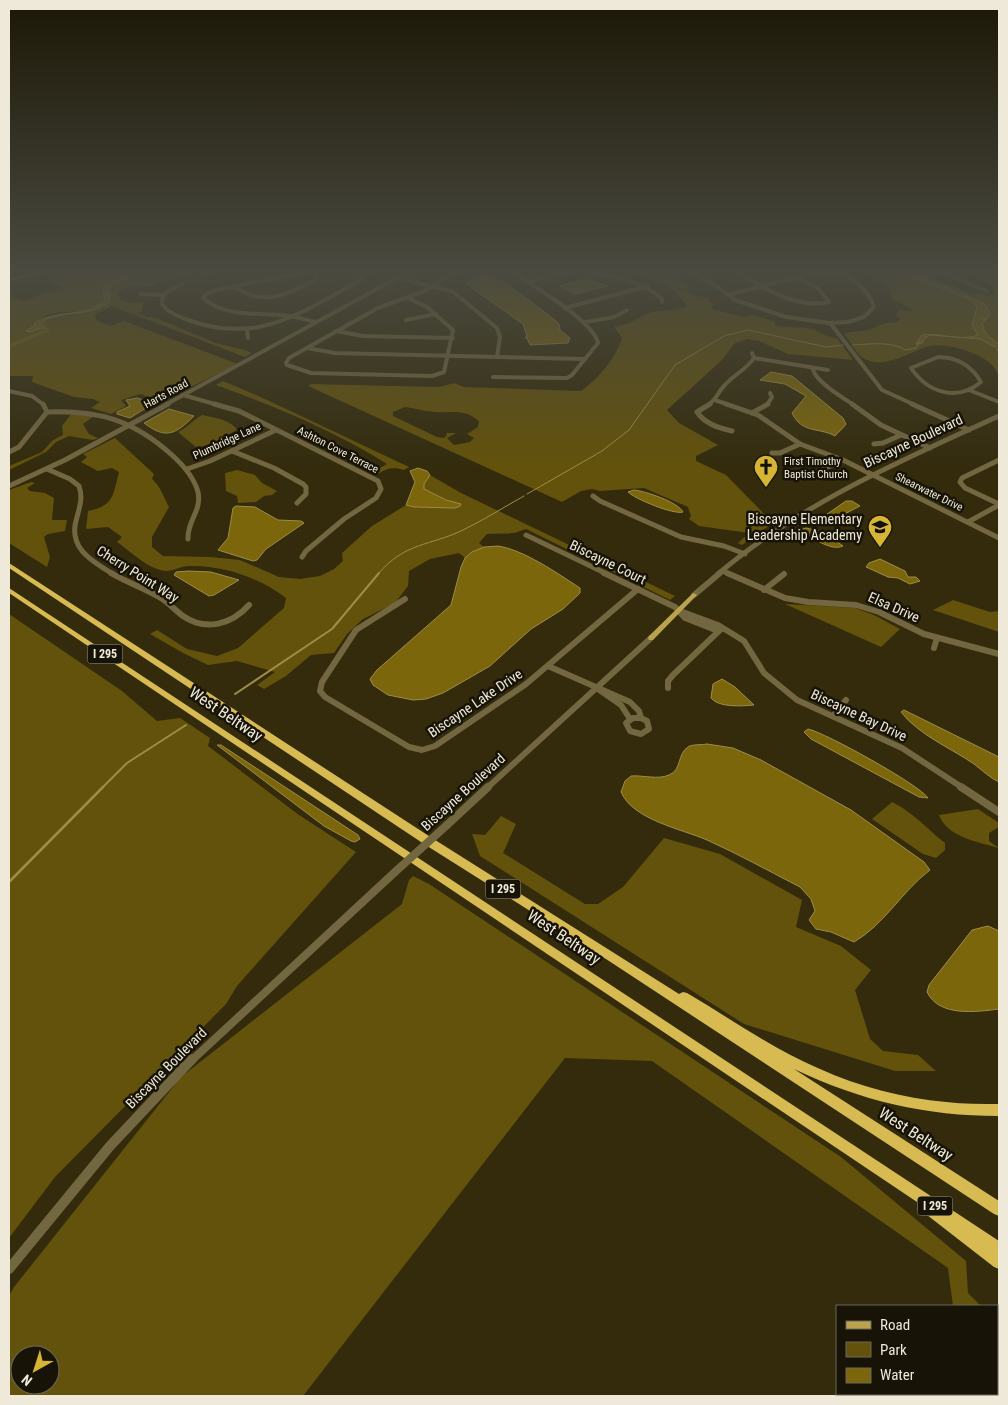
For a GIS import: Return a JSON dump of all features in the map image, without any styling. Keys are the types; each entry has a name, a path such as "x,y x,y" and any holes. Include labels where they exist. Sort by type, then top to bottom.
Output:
{"highway":[{"name":"West Beltway","path":"9,565 428,841 610,956 999,1209"},
{"name":"West Beltway","path":"9,590 999,1249"},
{"path":"610,956 673,990 771,1051 821,1076 854,1089 913,1104 954,1109 999,1110"},
{"path":"872,1163 999,1262"}],"main road":[{"name":"Biscayne Boulevard","path":"652,638 694,595"}],"street":[{"name":"Harts Road","path":"9,486 47,469 290,337"},
{"path":"327,337 288,358 286,362 290,367 310,373 440,375 444,372 453,338 388,337"},
{"path":"497,357 500,337"},
{"path":"493,377 567,378 572,375 585,359 598,340 596,337"},
{"path":"841,337 882,390 969,430"},
{"path":"307,348 335,353 585,359"},
{"path":"732,432 700,418 697,414 715,400 724,385 749,366 753,355 828,370"},
{"path":"969,390 980,384 981,380 963,362 942,357 911,368 925,384 950,394 959,394 969,390 999,402"},
{"path":"813,368 813,373 818,379 877,422 930,448"},
{"path":"9,391 37,399 45,404 47,412"},
{"path":"752,413 767,405 772,396 770,393"},
{"name":"Ashton Cove Terrace","path":"183,395 234,409 374,478 381,485 380,493 376,498 339,524 306,551 302,557"},
{"name":"Shearwater Drive","path":"715,400 752,413 800,444 843,460 999,538"},
{"path":"9,452 19,447 47,412 83,411 141,430 187,469 193,479 200,502 198,510 188,525 188,539"},
{"name":"Biscayne Boulevard","path":"694,595 745,554 805,512 872,475 999,416"},
{"name":"Plumbridge Lane","path":"187,469 232,451 276,430"},
{"path":"874,444 901,434"},
{"path":"772,453 780,453 800,444"},
{"path":"232,451 274,468 303,484 306,487 306,494 297,502"},
{"path":"813,474 843,460"},
{"path":"999,460 962,478 960,482 965,488 999,504"},
{"name":"Cherry Point Way","path":"47,469 70,479 81,490 81,499 73,532 76,543 82,552 126,582 162,599 195,624 215,628 244,611 249,605"},
{"path":"593,496 600,501 681,537 724,546 745,554"},
{"path":"968,522 999,504"},
{"name":"Biscayne Court","path":"526,535 680,610"},
{"name":"Elsa Drive","path":"723,571 764,590 796,601 847,603 867,608 914,630 999,654"},
{"path":"764,590 784,574"},
{"name":"Biscayne Lake Drive","path":"405,599 356,630 320,687 325,697 408,747 422,750 435,746 509,697 638,589"},
{"name":"Biscayne Bay Drive","path":"680,610 685,618 713,629 721,629 744,642 764,673 785,692 802,702 910,752 999,812"},
{"path":"668,688 668,681 673,675 721,629"},
{"name":"Biscayne Boulevard","path":"9,1269 109,1147 174,1077 446,825 652,638"},
{"path":"934,648 937,638"},
{"path":"548,666 630,702 639,711 641,718"},
{"path":"597,688 621,706 630,719"},
{"path":"833,716 846,700"},
{"path":"641,718 647,721 650,726 648,731 641,734 633,733 627,729 626,724 630,719 641,718"}],"green space":[{"path":"9,337 165,337 238,364 160,402 141,394 121,400 126,406 111,414 91,408 100,402 93,399 74,397 32,382 33,376 9,376"},
{"path":"192,337 200,337 252,353 245,357"},
{"path":"621,337 831,337 837,338 853,360 788,354 759,341 748,339 735,343 721,361 667,410 679,423 718,445 696,456 696,461 726,475 773,523 742,545 738,543 749,533 699,526 689,519 691,516 688,507 644,488 600,491 592,489 581,491 562,502 308,386 311,384 439,387 454,383 464,387 581,391 600,374 611,360 622,338","holes":["405,407 429,411 459,412 474,417 479,421 478,427 467,434 474,438 470,442 454,445 447,438 456,433 446,433 447,435 444,438 437,437 393,416 393,412"]},
{"path":"846,337 922,337 922,343 926,337 973,337 967,338 980,339 990,344 999,353 999,376 995,368 988,361 954,347 929,346 896,359 878,362 862,357"},
{"path":"990,337 999,337 999,344"},
{"path":"223,381 409,467 404,470 387,469 378,474 373,472 387,464 304,420 216,385"},
{"path":"72,413 94,416 83,424 89,434 98,438 93,440 69,436 56,442 46,452 9,470 9,466 42,452 53,440 63,435 62,426"},
{"path":"202,415 226,421 237,430 213,443 196,447 178,432"},
{"path":"115,438 154,474 152,479 160,488 169,507 152,537 152,547 163,556 240,560 279,577 300,579 320,576 334,569 343,561 342,553 372,526 406,505 414,507 455,508 460,504 446,500 424,489 424,484 430,475 461,493 675,596 670,600 526,529 514,533 487,534 479,543 484,547 472,552 465,558 459,553 430,559 409,571 408,586 395,603 363,619 347,634 334,653 311,655 286,676 264,689 257,685 275,672 237,661 208,665 150,634 157,630 187,649 217,656 238,648 284,608 286,598 265,584 228,570 189,566 169,571 160,570 146,564 117,542 122,537 108,527 86,529 88,511 108,503 119,472 112,468 98,471 81,462 87,457 83,454"},
{"path":"237,470 255,475 262,483 277,491 272,495 264,496 256,502 238,503 237,496 226,491 225,473"},
{"path":"31,482 35,483 27,488 30,491 45,493 54,498 52,520 67,520 65,531 48,534 44,537 50,557 47,567 9,543 9,490"},
{"path":"953,600 990,612 999,611 999,632 933,610"},
{"path":"785,604 855,608 874,615 900,629 881,647"},
{"path":"9,614 122,691 157,721 180,718 210,738 208,746 299,815 356,852 237,986 226,1004 55,1177 9,1238"},
{"path":"892,802 913,816 945,843 945,850 936,858 923,854 872,819"},
{"path":"978,809 999,823 999,827 989,833 989,841 999,848 956,834 949,829 939,815"},
{"path":"501,816 516,824 503,853 585,904 598,904 623,887 664,838 720,854 802,900 796,927 841,946 871,970 855,990 870,1039 883,1051 918,1055 936,1071 895,1071 744,1024 480,856 472,834 485,835"},
{"path":"413,876 429,884 841,1157 966,1261 968,1293 980,1305 953,1305 948,1268 652,1061 565,1058 303,1396 9,1396 9,1296 14,1287 181,1077 402,904 409,880"},
{"path":"998,1324 999,1396 922,1396 998,1395"}],"water":[{"path":"568,337 570,338 568,343 530,345 527,338 525,338"},
{"path":"921,337 927,337 922,343 916,344"},
{"path":"989,337 999,344 999,353 996,348 980,339 967,338"},
{"path":"771,372 792,376 843,418 845,426 835,436 801,424 792,413 806,396 785,384 760,380"},
{"path":"137,398 154,403 130,418 117,414 117,412 130,406 126,400"},
{"path":"169,409 194,416 182,427 170,433 159,432 144,423"},
{"path":"418,468 427,471 430,475 424,484 424,489 446,500 461,504 460,506 455,508 414,507 406,505 415,482 410,471"},
{"path":"634,490 646,492 675,504 683,512 655,506 628,492"},
{"path":"846,501 852,501 860,506 829,522 820,519"},
{"path":"236,506 255,507 278,520 301,521 304,523 266,549 257,560 253,561 218,550 228,538 233,508"},
{"path":"806,528 819,531 823,537 832,538 843,546 832,547 800,530"},
{"path":"498,546 519,552 540,563 580,588 580,593 563,609 531,629 490,666 443,693 426,699 413,700 388,695 373,685 370,679 377,670 451,605 465,558 472,552 484,547"},
{"path":"880,559 905,571 908,577 916,577 920,581 910,584 866,567 869,563"},
{"path":"176,572 211,572 239,580 209,596 174,575"},
{"path":"722,679 735,687 754,705 731,706 719,703 711,698 713,684"},
{"path":"904,710 999,757 999,782 916,727 901,712"},
{"path":"808,729 832,739 871,760 908,782 928,798 919,797 811,739 804,732"},
{"path":"707,744 733,748 761,760 851,810 924,862 930,870 920,878 875,926 854,942 831,932 816,929 809,920 815,911 811,899 800,887 707,840 647,817 627,802 621,792 625,781 631,776 660,777 669,775 676,770 682,754 688,747"},
{"path":"217,745 221,745 358,835 360,839 355,842 351,841 324,826"},
{"path":"988,926 999,931 999,1009 969,1012 940,1006 927,992 929,985 972,930"}],"waterway":[{"path":"9,346 32,337"},
{"path":"527,494 602,451 629,430 675,365 723,337"},
{"path":"778,337 826,347 843,345"},
{"path":"853,345 887,344 906,350 916,348 920,342"},
{"path":"379,573 398,556 408,550 463,530 524,496"},
{"path":"235,694 332,629 379,573"},
{"path":"103,787 127,763 186,725"},
{"path":"9,882 103,787"}],"place":[{"name":"First Timothy Baptist Church","path":"766,488"},
{"name":"Biscayne Elementary Leadership Academy","path":"880,548"}]}
